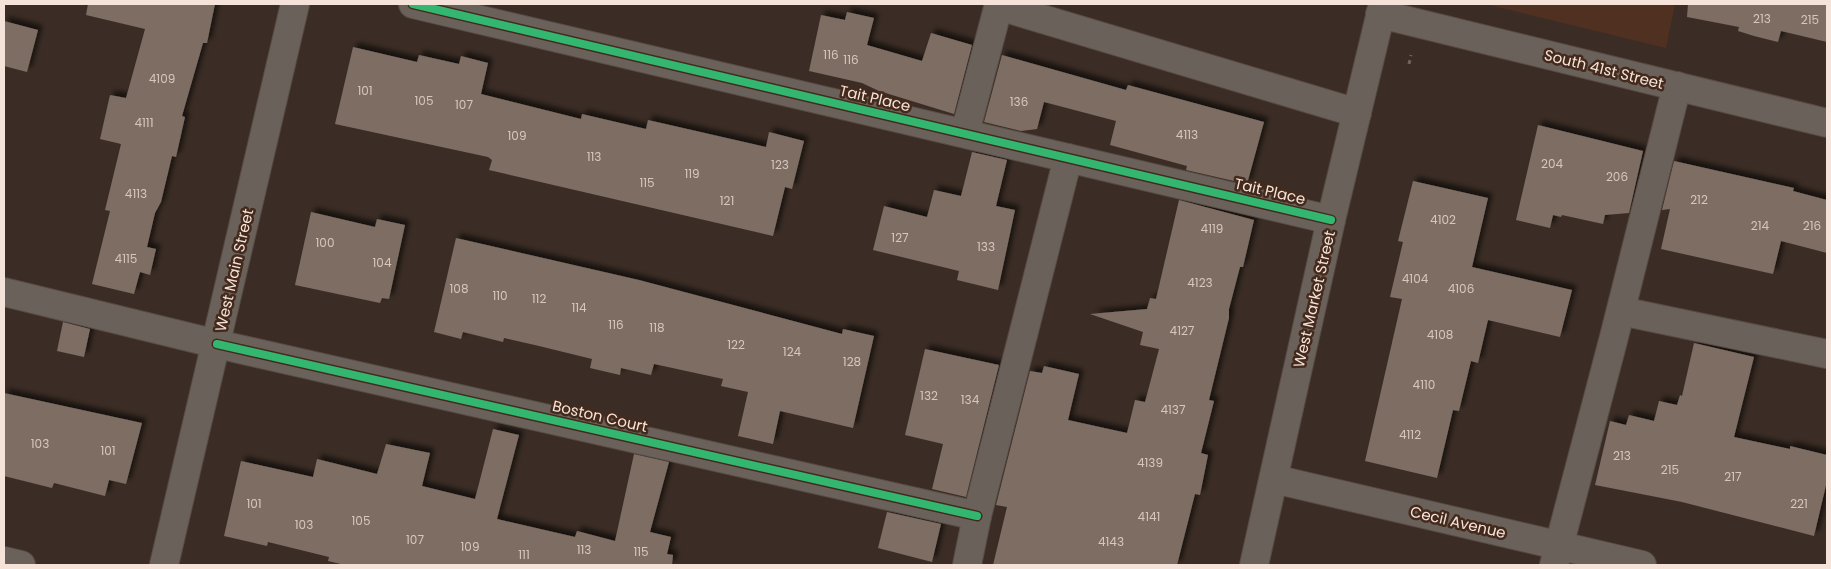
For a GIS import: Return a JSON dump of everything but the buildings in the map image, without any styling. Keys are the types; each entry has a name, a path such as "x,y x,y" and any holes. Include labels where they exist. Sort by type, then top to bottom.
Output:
{"street":[{"name":"West Main Street","path":"164,565 217,344 294,4"},
{"name":"Tait Place","path":"413,4 1331,220"},
{"path":"965,133 999,5 1357,113"},
{"name":"West Market Street","path":"1254,565 1331,220 1382,9"},
{"name":"South 41st Street","path":"1382,9 1827,123"},
{"path":"1556,555 1621,311 1677,86"},
{"path":"967,565 977,516 1068,158"},
{"name":"Boston Court","path":"4,292 217,344 977,516"},
{"path":"1621,311 1827,354"},
{"name":"Cecil Avenue","path":"1274,479 1556,555 1642,565"},
{"path":"4,561 21,565"}],"shaded area":[{"path":"1485,4 1675,4 1666,48"}],"cycle path":[{"path":"413,4 1331,220"},
{"path":"217,344 977,516"}]}
